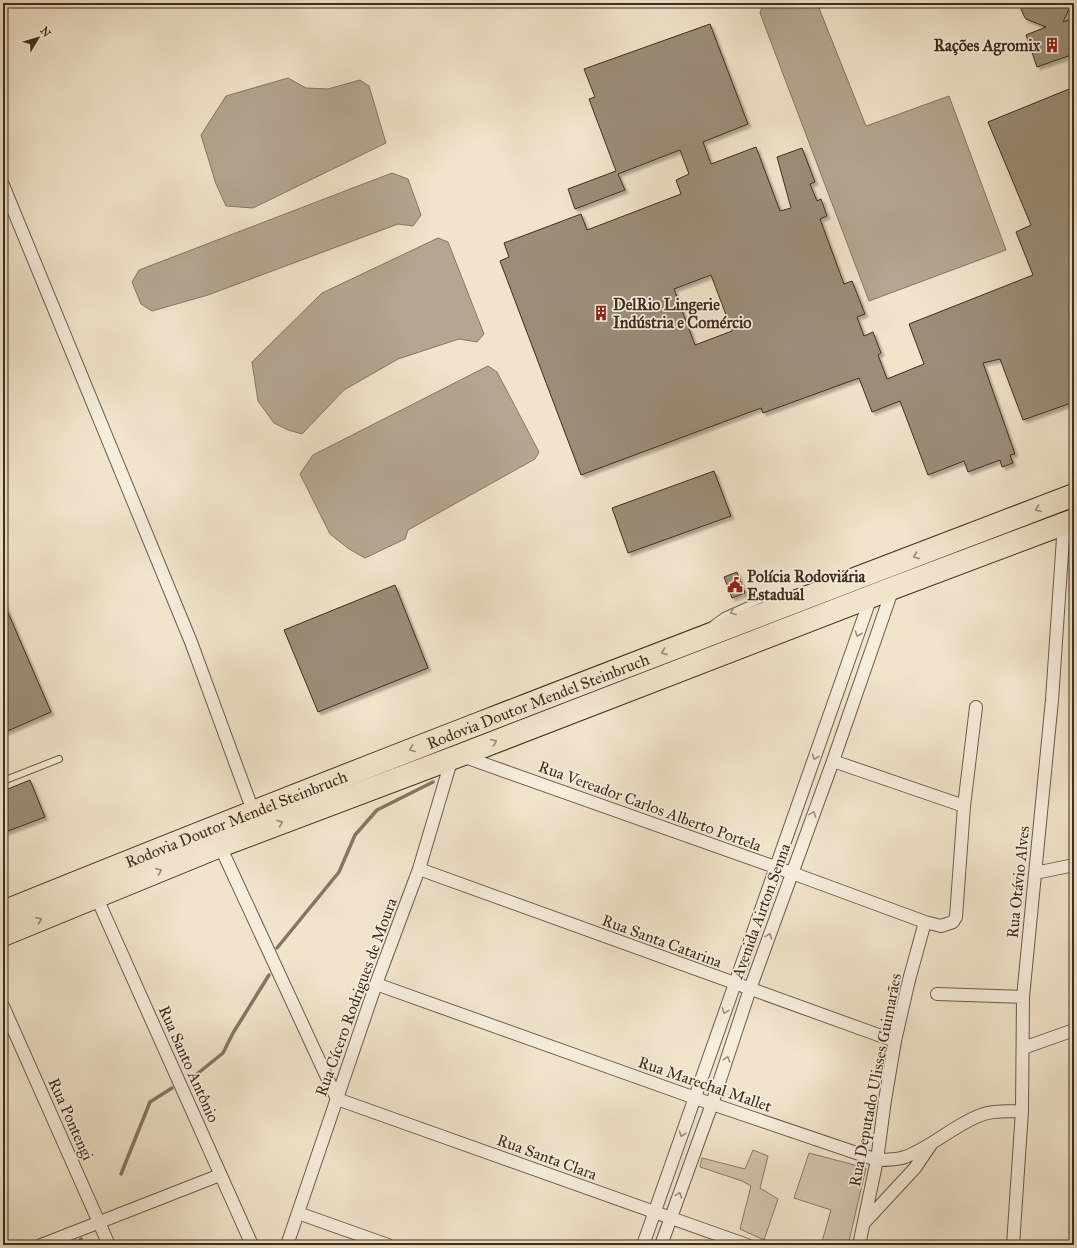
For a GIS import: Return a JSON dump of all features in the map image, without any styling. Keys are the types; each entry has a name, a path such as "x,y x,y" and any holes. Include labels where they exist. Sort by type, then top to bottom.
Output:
{"highway":[{"name":"Rodovia Doutor Mendel Steinbruch","path":"778,624 798,601 1074,495"},
{"name":"Rodovia Doutor Mendel Steinbruch","path":"3,935 220,846 456,757 778,624 871,597 1069,521"},
{"name":"Rodovia Doutor Mendel Steinbruch","path":"3,912 254,811 694,641 723,646"}],"street":[{"path":"3,185 191,642 254,811"},
{"name":"Rua Otávio Alves","path":"1013,1245 1022,1111 1023,997 1069,521"},
{"name":"Avenida Airton Senna","path":"661,1245 893,588"},
{"name":"Avenida Airton Senna","path":"643,1245 871,597"},
{"path":"832,761 964,806 976,706"},
{"name":"Rua Vereador Carlos Alberto Portela","path":"456,757 792,873 925,922 941,926 953,922 956,917 964,806"},
{"name":"Rua Cícero Rodrigues de Moura","path":"287,1245 376,984 419,869 456,757"},
{"path":"808,777 825,783"},
{"path":"220,846 337,1100"},
{"path":"1035,873 1074,865"},
{"name":"Rua Santa Catarina","path":"419,869 750,990 896,1041"},
{"name":"Rua Santo Antônio","path":"96,896 252,1245"},
{"name":"Rua Deputado Ulisses Guimarães","path":"859,1245 877,1160 885,1100 896,1041 909,980 925,922"},
{"name":"Rua Marechal Mallet","path":"376,984 712,1104 877,1160 889,1160 906,1156 951,1130 982,1115 992,1112 1022,1111"},
{"path":"937,994 1023,997"},
{"name":"Rua Pontengi","path":"3,1006 109,1245"},
{"path":"1023,1048 1074,1030"},
{"name":"Rua Santa Clara","path":"337,1100 747,1245"},
{"path":"863,1224 915,1168 925,1155 932,1142"},
{"path":"40,1245 220,1175"},
{"path":"298,1214 388,1245"}],"lane":[{"path":"694,641 724,616 762,599 798,601"},
{"path":"3,781 59,759"}],"shaded area":[{"path":"817,3 866,126 949,96 1006,250 869,301 760,13 763,4"},
{"path":"288,78 306,88 328,89 360,80 369,86 386,143 253,208 226,206 216,184 201,135 226,96"},
{"path":"392,173 408,179 421,215 413,226 398,224 208,295 152,311 141,304 132,282 139,270"},
{"path":"438,238 448,242 484,334 477,342 459,339 398,359 344,390 302,434 288,430 274,423 258,401 252,362 322,293"},
{"path":"488,366 497,372 539,452 535,459 408,530 405,539 365,558 349,549 330,534 300,474 313,455"},
{"path":"753,1150 768,1156 760,1188 778,1199 764,1240 740,1229 751,1186 742,1181 700,1167 702,1158 745,1169"},
{"path":"809,1153 866,1168 848,1245 821,1245 831,1210 794,1198"}],"building":[{"name":"Rações Agromix","path":"1022,3 1072,3 1063,22 1074,18 1074,54 1037,67 1026,35 1046,27 1026,19 1021,9"},
{"path":"710,24 748,124 703,142 711,164 756,147 780,211 791,208 777,157 802,148 815,182 810,184 817,201 821,199 827,216 820,219 844,284 852,281 865,314 857,317 864,336 873,332 881,353 878,355 887,379 924,364 909,324 1033,275 1016,232 1031,225 988,122 1074,87 1074,402 1023,420 1000,359 983,363 1015,454 1010,455 1013,463 1002,467 1000,460 968,472 964,461 928,475 900,401 872,412 859,378 763,413 761,408 581,475 500,261 509,257 504,243 581,214 587,230 681,194 676,180 689,174 680,150 618,174 625,190 575,209 568,189 616,171 589,99 595,97 584,69","holes":["711,275 732,331 695,345 674,289"]},
{"path":"714,471 731,516 628,553 612,508"},
{"name":"Polícia Rodoviária Estadual","path":"737,572 745,593 732,598 724,577"},
{"path":"395,585 428,668 318,712 284,630"},
{"path":"3,601 51,712 3,733"},
{"path":"30,780 45,817 3,833 3,791"}],"waterway":[{"path":"277,948 339,872 355,835 377,810 433,782"},
{"path":"192,1078 223,1053 233,1033 269,975"},
{"path":"121,1174 150,1102 172,1088"},
{"path":"78,1245 81,1239"}],"place":[{"name":"Rações Agromix","path":"1052,45"},
{"name":"DelRio Lingerie Indústria e Comércio","path":"601,313"},
{"name":"Polícia Rodoviária Estadual","path":"735,585"}]}
